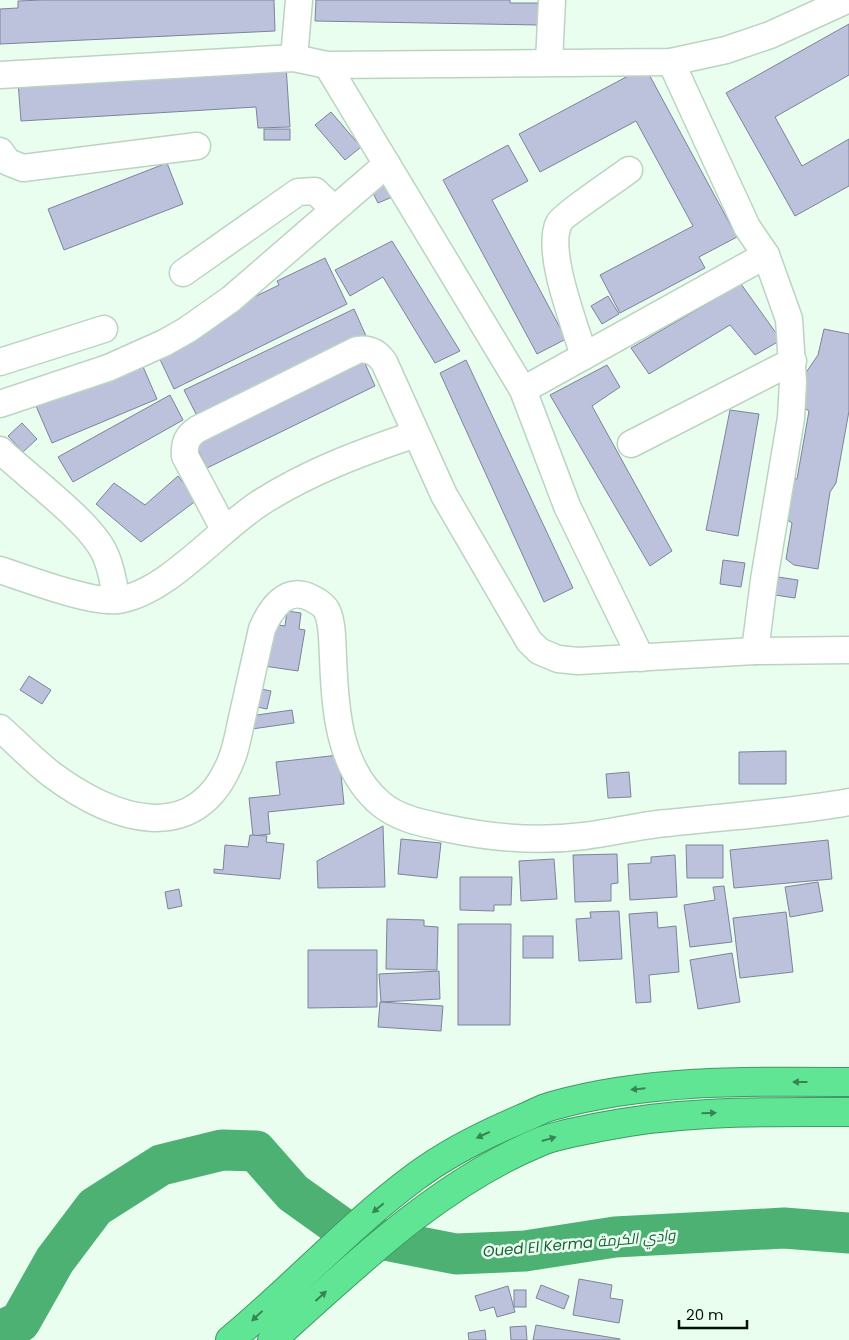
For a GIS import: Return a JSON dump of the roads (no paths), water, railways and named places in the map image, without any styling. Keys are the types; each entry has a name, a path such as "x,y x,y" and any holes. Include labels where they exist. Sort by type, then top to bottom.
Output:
{"highway":[{"path":"230,1340 324,1253 415,1177 478,1137 551,1106 609,1093 727,1082 849,1082"},
{"path":"272,1340 347,1273 430,1204 465,1179 543,1140 645,1118 709,1112 849,1112"}],"street":[{"path":"294,58 299,0"},
{"path":"549,62 552,0"},
{"path":"0,75 294,58 327,65 671,62 726,50 752,41 847,0"},
{"path":"671,62 747,227 766,255 789,319 793,361 791,418 764,580 755,651"},
{"path":"327,65 523,390 567,506 641,658"},
{"path":"0,151 8,162 23,168 197,146"},
{"path":"0,404 108,368 164,343 187,330 231,299 387,164"},
{"path":"584,356 556,262 554,239 559,221 629,170"},
{"path":"183,273 298,192 315,191 334,209"},
{"path":"523,390 766,255"},
{"path":"0,362 104,329"},
{"path":"224,529 185,456 185,443 188,437 198,429 357,350 369,350 380,357 444,494 529,641 540,651 558,659 578,661 755,651 849,650"},
{"path":"631,444 793,361"},
{"path":"0,570 67,591 117,600 139,594 164,581 224,529 261,502 327,467 360,453 416,434"},
{"path":"0,450 77,519 104,551 117,600"},
{"path":"0,728 50,773 80,793 128,814 155,818 176,818 193,810 210,794 232,758 262,629 269,612 283,597 298,595 308,596 322,604 328,613 340,735 352,767 380,803 401,816 491,837 550,839 584,836 664,823 849,802"}],"waterway":[{"name":"Oued El Kerma وادي الكرمة","path":"0,1331 20,1322 55,1260 95,1207 161,1165 222,1150 256,1151 293,1193 349,1233 456,1254 525,1251 615,1237 784,1228 849,1233"}]}
